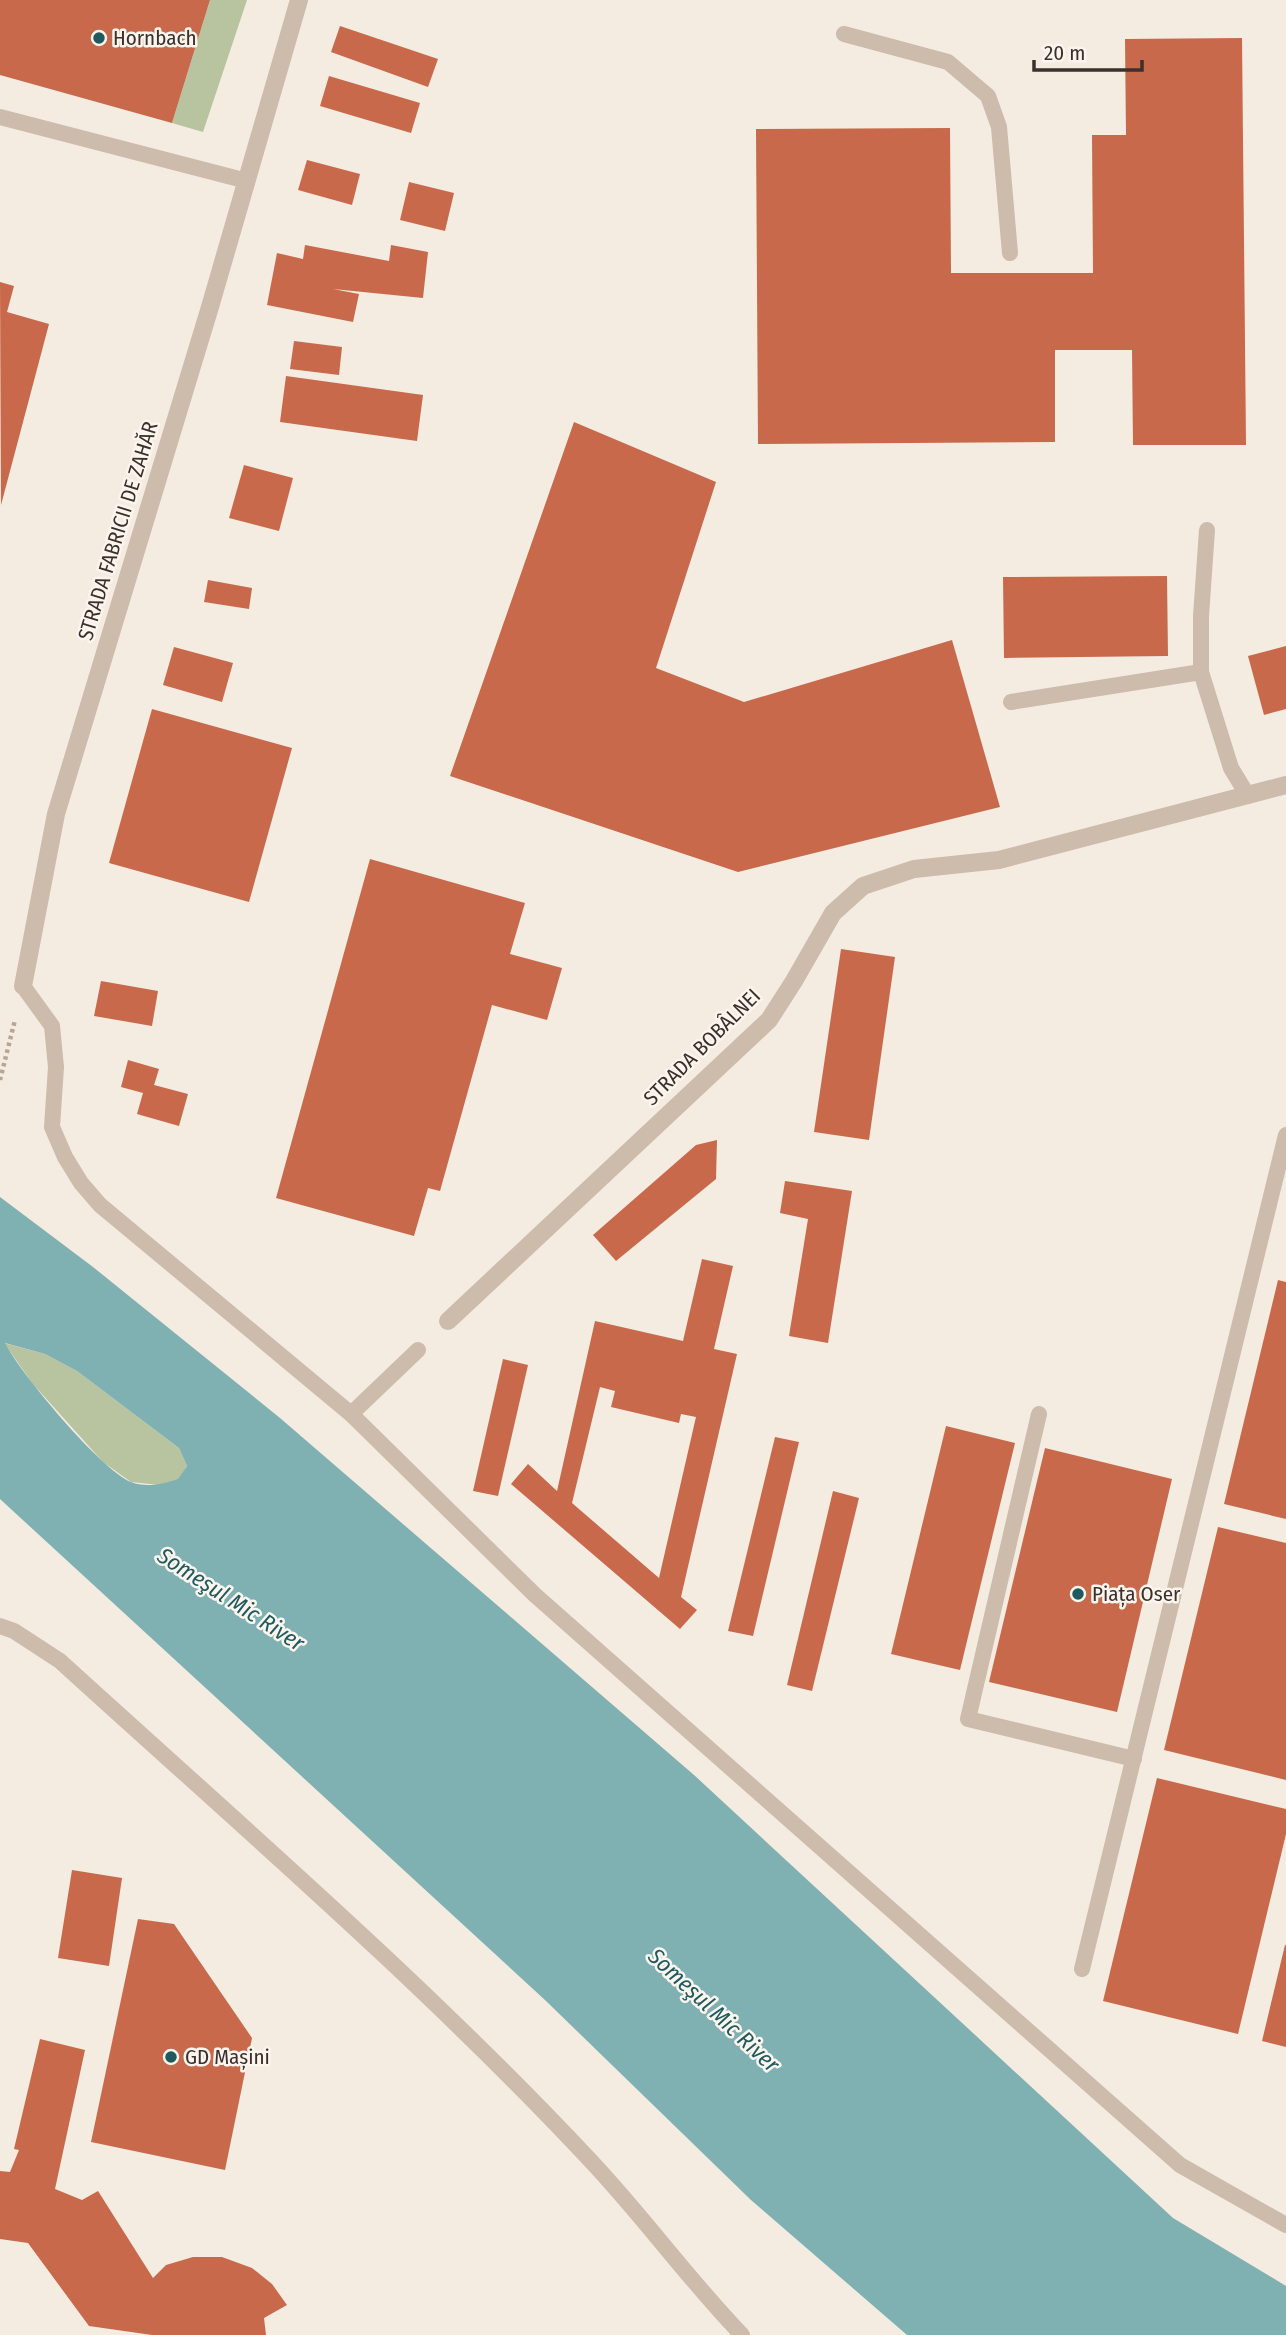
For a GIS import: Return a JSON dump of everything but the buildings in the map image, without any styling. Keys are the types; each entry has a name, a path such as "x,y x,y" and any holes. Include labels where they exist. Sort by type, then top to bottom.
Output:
{"street":[{"name":"STRADA FABRICII DE ZAHĂR","path":"23,986 56,814 211,307 299,0"},
{"name":"STRADA BOBÂLNEI","path":"448,1321 769,1020 833,913 863,886 914,869 999,860 1286,785"}],"lane":[{"path":"845,34 948,62 988,96 999,127 1010,253"},
{"path":"0,117 247,181"},
{"path":"1207,530 1200,628 1202,672 1231,768 1248,796"},
{"path":"1011,702 1202,672"},
{"path":"23,986 52,1026 56,1068 52,1127 65,1157 81,1183 100,1205 351,1414 535,1595 1180,2165 1286,2225"},
{"path":"1083,1969 1286,1135"},
{"path":"351,1414 418,1350"},
{"path":"1040,1414 968,1719 1134,1759"},
{"path":"0,1626 14,1631 60,1661 443,2011 591,2160 704,2295 742,2335"}],"path":[{"path":"0,1080 23,986"}],"green space":[{"path":"210,0 247,0 203,132 172,123"},
{"path":"4,1343 45,1354 77,1371 179,1448 187,1466 178,1480 159,1485 131,1482 103,1462 33,1384"}],"water":[{"name":"Someşul Mic River","path":"0,1197 93,1267 280,1418 694,1775 1173,2218 1286,2286 1286,2335 907,2335 751,2200 545,2000 0,1499","holes":["5,1343 45,1354 77,1371 179,1448 187,1466 178,1479 143,1485 118,1474 62,1419 27,1376"]}],"place":[{"name":"Hornbach","path":"99,38"},
{"name":"Piața Oser","path":"1078,1594"},
{"name":"GD Mașini","path":"171,2057"}]}
